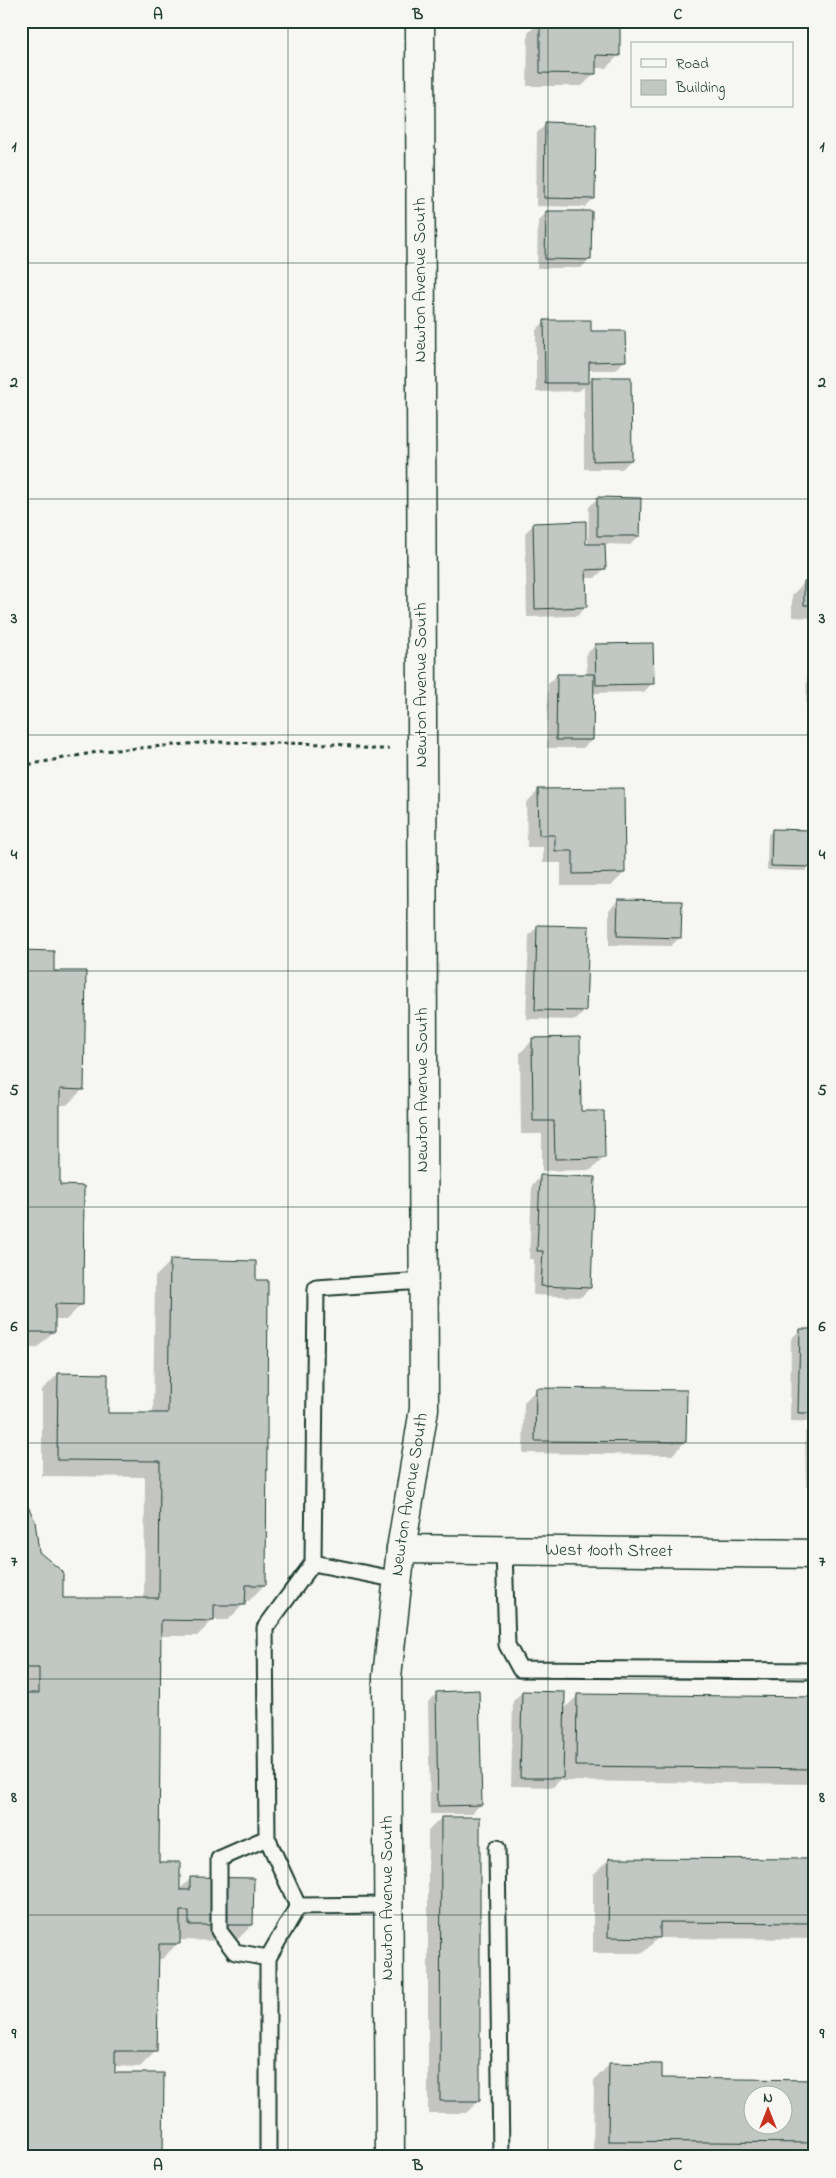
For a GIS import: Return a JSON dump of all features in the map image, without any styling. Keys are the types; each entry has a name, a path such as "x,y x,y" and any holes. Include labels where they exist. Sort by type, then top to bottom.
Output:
{"street":[{"name":"Newton Avenue South","path":"390,2157 387,1677 401,1549 424,1409 420,21"},
{"name":"West 100th Street","path":"401,1549 815,1554"}],"lane":[{"path":"298,1906 267,1838 265,1628 313,1563 316,1288 424,1281"},
{"path":"504,1550 507,1645 520,1669 815,1672"},
{"path":"313,1563 398,1580"},
{"path":"267,1838 219,1859 218,1931 235,1952 268,1958"},
{"path":"497,1848 501,2157"},
{"path":"298,1906 388,1905"},
{"path":"268,2157 268,1958 298,1906"}],"path":[{"path":"21,766 103,751 212,742 337,744 371,749 422,749"}],"building":[{"path":"540,21 620,21 620,56 596,55 596,74 540,73"},
{"path":"545,122 596,124 595,199 544,198"},
{"path":"546,211 592,211 591,260 545,259"},
{"path":"544,320 591,320 591,331 625,331 626,361 589,362 589,383 545,383"},
{"path":"592,377 631,377 632,460 593,461"},
{"path":"597,497 641,498 640,536 597,536"},
{"path":"586,521 586,544 605,544 606,569 586,570 587,607 535,609 533,523"},
{"path":"804,581 815,581 815,605 804,605"},
{"path":"653,643 654,684 596,685 595,644"},
{"path":"557,674 594,674 593,740 556,740"},
{"path":"624,788 625,873 573,874 573,851 555,851 555,835 539,835 538,789"},
{"path":"772,829 811,830 811,867 771,866"},
{"path":"618,900 682,901 681,938 617,936"},
{"path":"537,925 589,926 586,1011 535,1010"},
{"path":"21,950 54,951 54,971 86,971 84,1090 60,1089 60,1185 84,1186 83,1305 55,1304 55,1332 21,1332"},
{"path":"580,1037 581,1111 604,1111 605,1158 555,1159 554,1121 533,1121 532,1038"},
{"path":"540,1175 595,1177 591,1288 541,1286 543,1251 537,1251"},
{"path":"170,1259 256,1261 256,1280 268,1280 266,1585 246,1585 245,1605 214,1605 214,1621 161,1620 159,1862 180,1862 180,1890 190,1890 190,1877 254,1878 253,1925 189,1925 189,1911 180,1911 180,1944 159,1944 157,2051 115,2051 115,2073 164,2073 163,2157 21,2157 21,1693 39,1693 39,1668 21,1668 21,1492 35,1521 39,1552 63,1572 63,1598 159,1598 160,1461 57,1460 58,1373 108,1374 108,1413 168,1413"},
{"path":"800,1329 815,1329 815,1413 798,1413"},
{"path":"536,1388 687,1390 686,1442 535,1441"},
{"path":"479,1690 482,1805 438,1806 436,1692"},
{"path":"522,1691 565,1692 563,1778 520,1778"},
{"path":"577,1694 815,1697 815,1769 576,1766"},
{"path":"441,1817 480,1817 480,2101 440,2101"},
{"path":"609,1858 815,1859 815,1923 660,1922 660,1938 608,1937"},
{"path":"609,2063 662,2064 662,2078 815,2080 815,2143 608,2141"}]}
